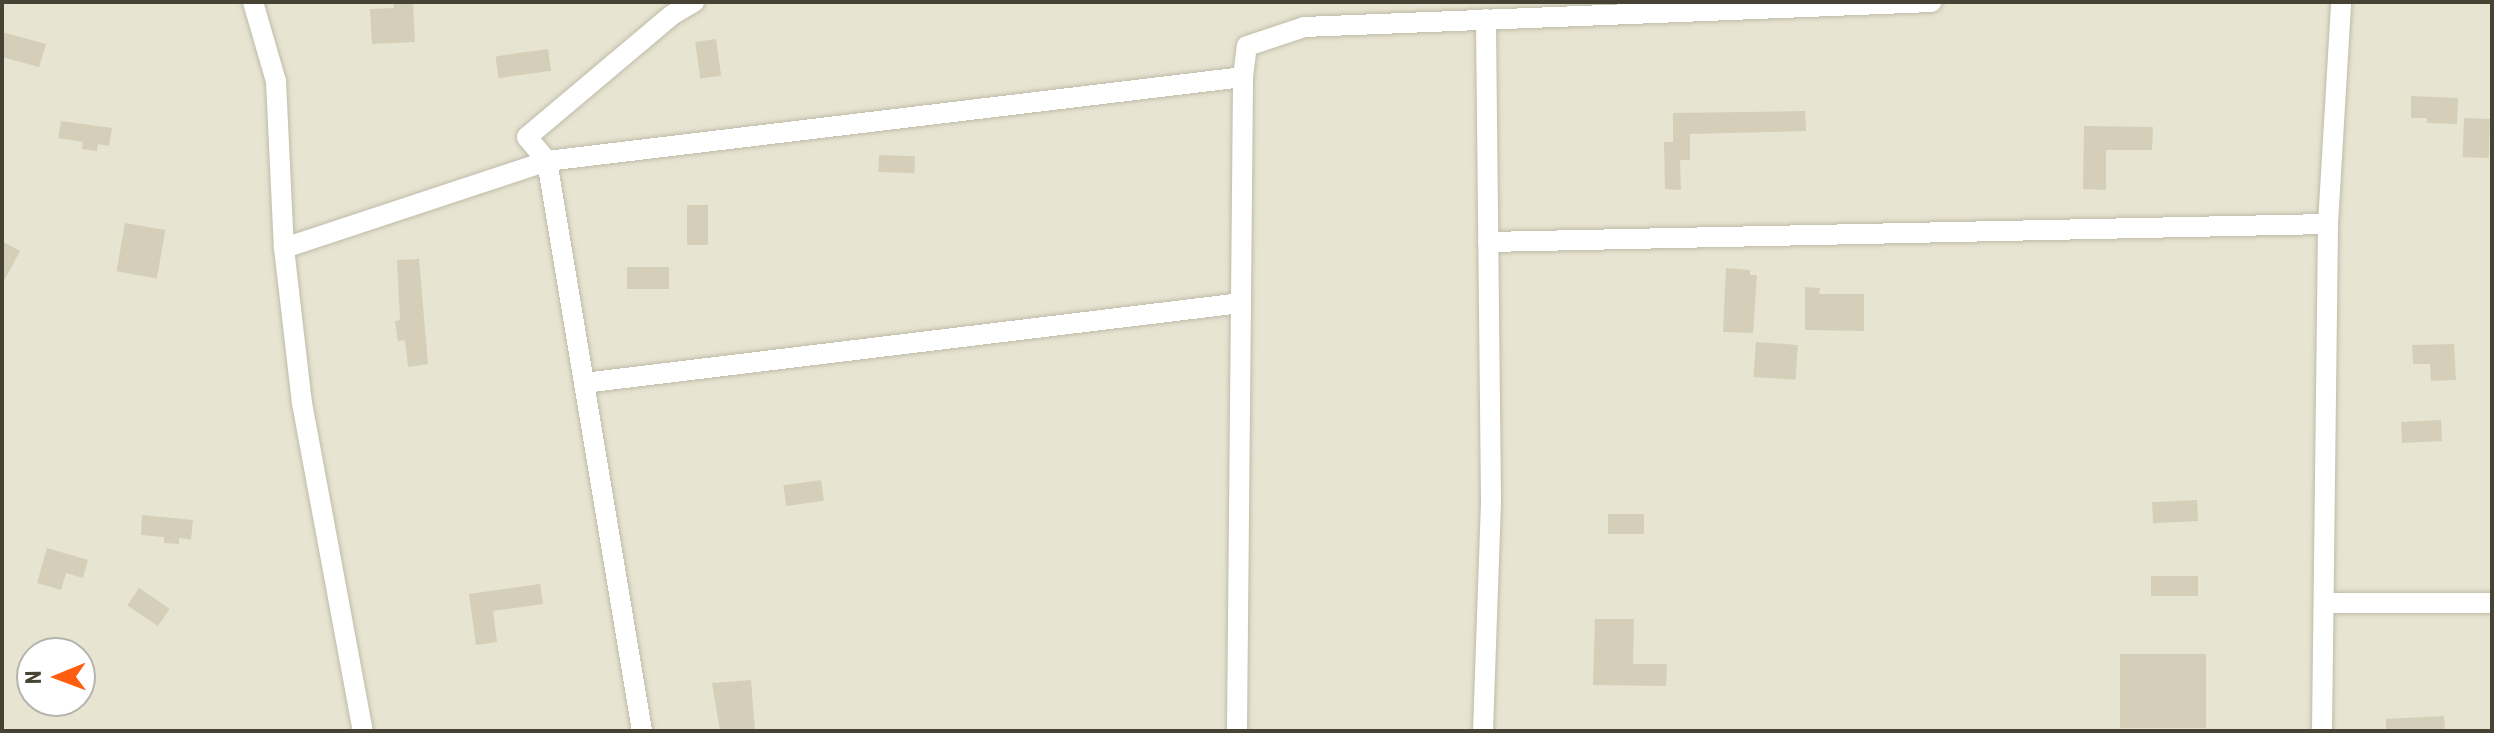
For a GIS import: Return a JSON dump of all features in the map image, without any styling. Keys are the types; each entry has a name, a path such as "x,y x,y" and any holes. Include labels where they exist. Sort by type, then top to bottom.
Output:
{"street":[{"path":"253,2 276,81 284,248 302,403 363,731"},
{"path":"642,731 547,161 527,137 672,15 694,2"},
{"path":"1237,731 1243,77 1247,46 1304,27 1932,2"},
{"path":"2322,731 2328,224 2341,2"},
{"path":"1483,731 1491,501 1486,19"},
{"path":"284,248 547,161 1243,77"},
{"path":"1488,242 2328,224"},
{"path":"584,383 1241,303"},
{"path":"2324,603 2492,603"}],"shaded area":[{"path":"2,2 2492,2 2492,731 2,731"}],"building":[{"path":"393,2 413,2 415,42 372,44 370,9 394,8"},
{"path":"2,32 46,44 39,67 2,57"},
{"path":"716,39 721,76 700,79 695,42"},
{"path":"548,49 551,71 499,78 496,56"},
{"path":"2411,96 2458,98 2457,124 2427,123 2427,118 2411,118"},
{"path":"1805,111 1806,131 1690,134 1690,160 1680,160 1681,190 1665,189 1664,142 1673,142 1673,113"},
{"path":"2464,118 2490,119 2489,158 2463,157"},
{"path":"61,121 112,128 109,146 98,144 97,151 82,149 83,142 58,138"},
{"path":"2084,126 2153,127 2152,150 2106,150 2106,190 2083,189"},
{"path":"879,155 915,156 914,173 878,172"},
{"path":"687,205 708,205 708,245 687,245"},
{"path":"125,223 165,230 157,278 116,271"},
{"path":"2,241 20,251 2,285"},
{"path":"419,259 428,364 408,367 405,340 398,341 395,321 400,320 397,260"},
{"path":"627,267 669,267 669,289 627,289"},
{"path":"1726,268 1750,270 1750,275 1757,275 1753,333 1723,332"},
{"path":"1805,287 1820,288 1819,294 1864,294 1864,331 1805,330"},
{"path":"1756,342 1798,345 1795,380 1754,377"},
{"path":"2454,344 2456,380 2431,381 2430,364 2413,364 2412,345"},
{"path":"2441,420 2442,441 2402,443 2401,422"},
{"path":"821,480 824,501 786,506 783,485"},
{"path":"2197,500 2198,521 2153,523 2152,502"},
{"path":"1608,514 1644,514 1644,534 1608,534"},
{"path":"142,515 193,520 191,540 179,538 179,544 164,543 164,537 141,535"},
{"path":"47,548 88,560 83,578 66,573 61,590 37,583"},
{"path":"2151,576 2198,576 2198,596 2151,596"},
{"path":"540,584 543,604 493,611 497,642 476,645 469,594"},
{"path":"139,588 170,609 158,626 127,605"},
{"path":"1595,619 1634,619 1633,664 1667,664 1666,686 1593,685"},
{"path":"2120,654 2206,654 2206,728 2120,728"},
{"path":"751,680 755,731 720,731 712,683"},
{"path":"2444,716 2445,731 2386,731 2386,719"}]}
